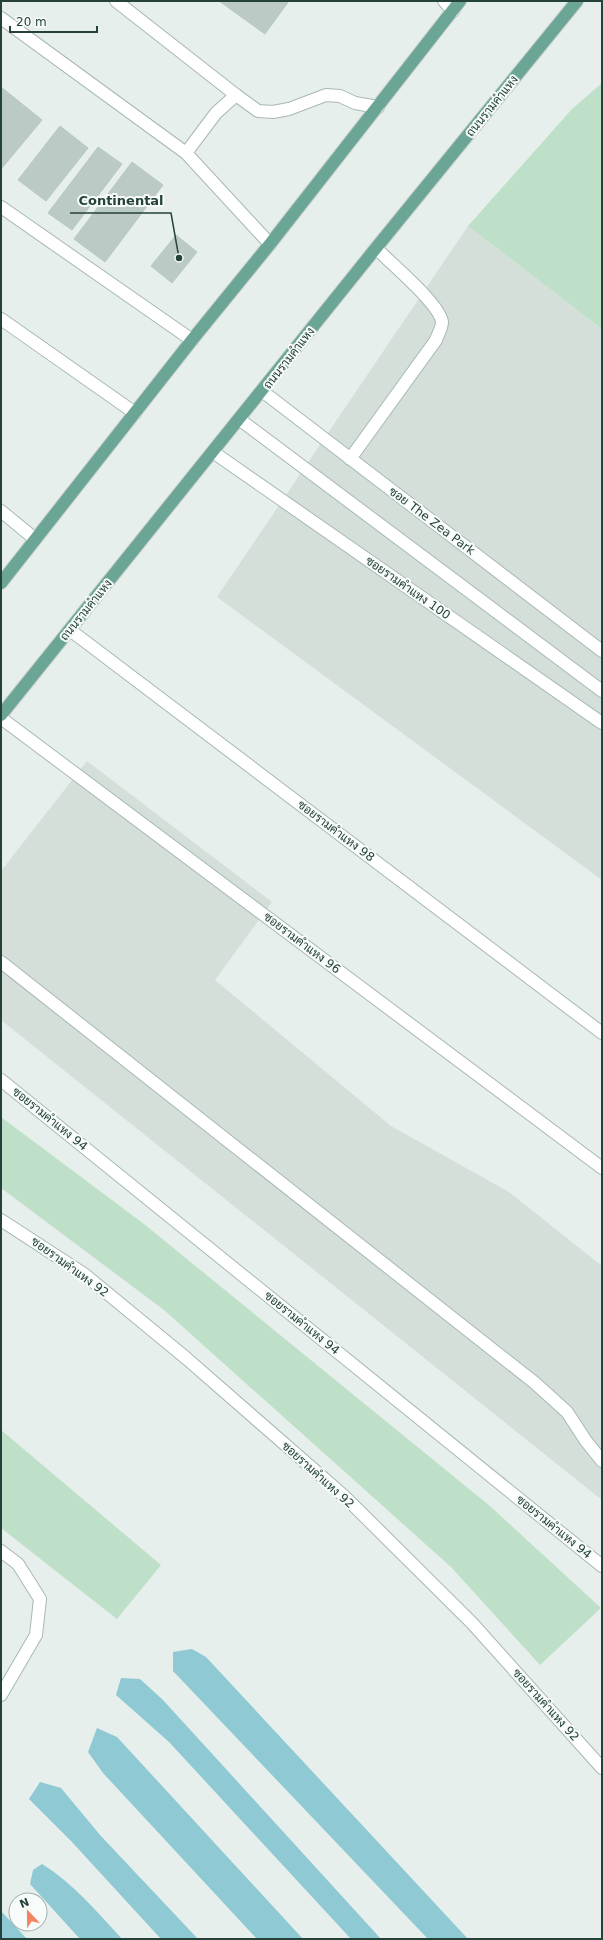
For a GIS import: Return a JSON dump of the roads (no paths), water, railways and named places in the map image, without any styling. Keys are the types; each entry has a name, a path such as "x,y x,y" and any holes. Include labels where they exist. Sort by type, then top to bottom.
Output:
{"main road":[{"path":"1,583 192,340 270,244 460,1"},
{"name":"ถนนรามคำแหง","path":"1,716 376,248 578,1"}],"street":[{"path":"116,1 258,111 273,112 289,109 326,95 340,96 355,102 378,107"},
{"path":"444,1 453,11"},
{"path":"2,20 186,153 270,244"},
{"path":"186,153 216,113 236,95"},
{"path":"1,207 192,340"},
{"path":"350,459 436,340 442,322 432,303 376,248"},
{"path":"1,320 135,413"},
{"name":"ซอย The Zea Park","path":"262,392 602,651"},
{"path":"239,420 602,690"},
{"name":"ซอยรามคำแหง 100","path":"213,452 602,723"},
{"path":"1,511 35,539"},
{"name":"ซอยรามคําแหง 98","path":"70,630 602,1032"},
{"name":"ซอยรามคําแหง 96","path":"1,716 602,1168"},
{"path":"1,962 535,1383 567,1412 586,1441 602,1461"},
{"name":"ซอยรามคําแหง 94","path":"1,1080 602,1566"},
{"name":"ซอยรามคําแหง 92","path":"1,1220 84,1274 186,1358 344,1496 472,1623 602,1768"},
{"path":"1,1551 18,1564 40,1600 36,1635 1,1696"}],"water":[{"path":"192,1649 206,1657 468,1939 428,1939 173,1671 173,1652"},
{"path":"121,1678 140,1679 163,1700 381,1939 351,1939 169,1742 116,1695"},
{"path":"97,1728 117,1737 303,1939 257,1939 103,1773 88,1752"},
{"path":"40,1782 61,1788 100,1835 198,1939 161,1939 71,1841 29,1799"},
{"path":"42,1864 64,1880 94,1908 122,1939 80,1939 48,1904 48,1892 37,1892 30,1884 33,1870"},
{"path":"1,1911 8,1919 8,1932 20,1932 27,1939 1,1939"}],"place":[{"name":"Continental","path":"179,258"}]}
